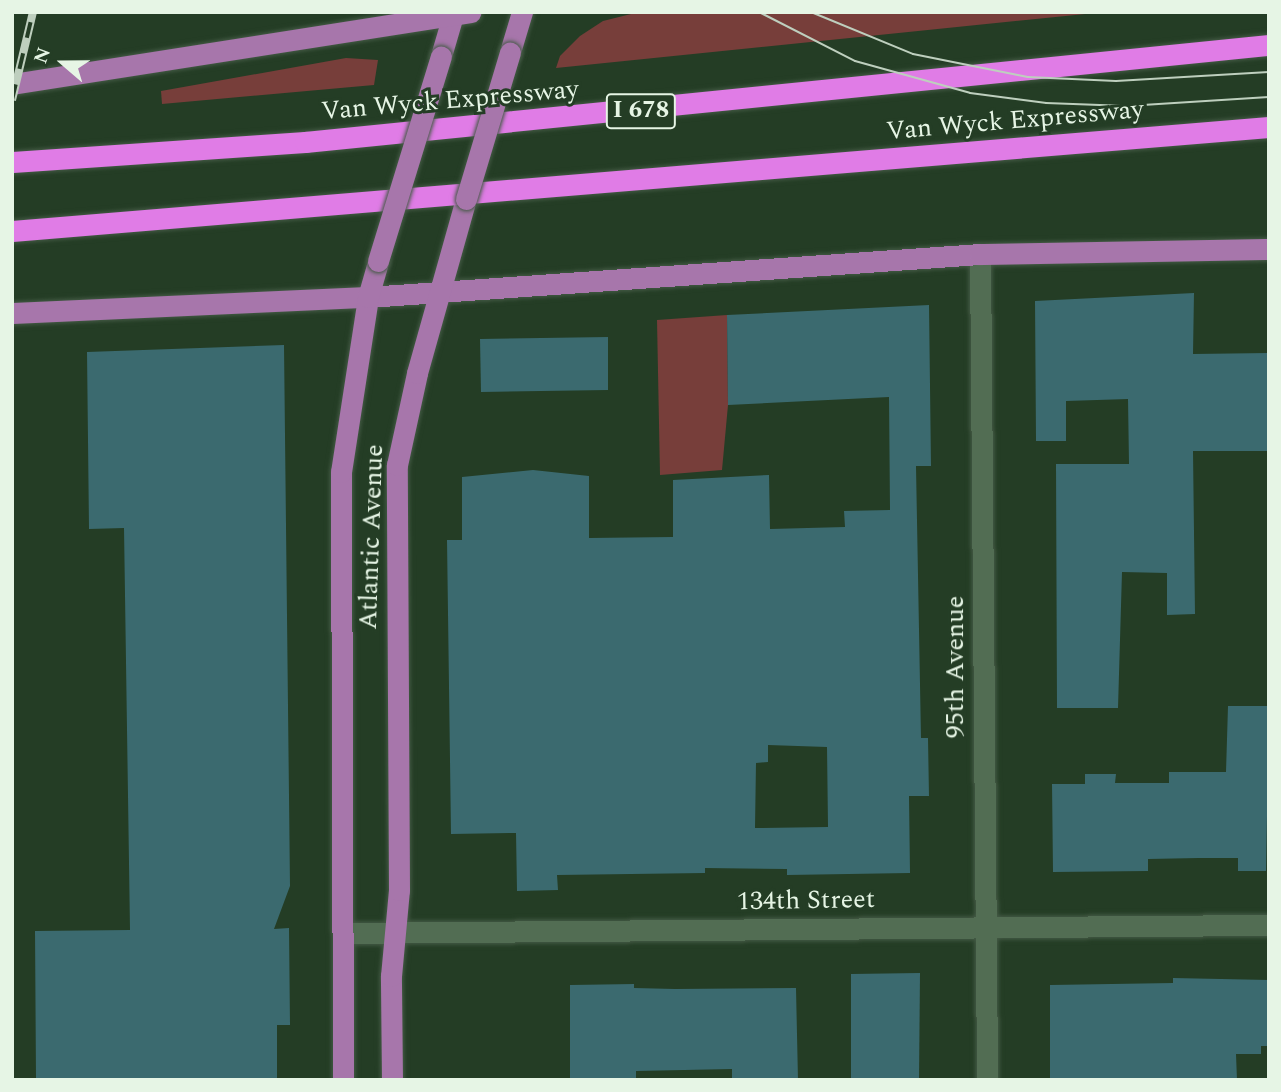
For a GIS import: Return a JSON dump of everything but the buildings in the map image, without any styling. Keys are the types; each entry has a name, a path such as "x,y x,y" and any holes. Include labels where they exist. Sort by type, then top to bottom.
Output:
{"highway":[{"name":"Van Wyck Expressway","path":"12,162 319,141 1269,45"},
{"name":"Van Wyck Expressway","path":"12,231 1269,127"}],"main road":[{"name":"Atlantic Avenue","path":"392,1080 394,932 399,890 397,465 450,250 522,12"},
{"name":"Atlantic Avenue","path":"343,1080 341,472 368,297 441,55 461,14"},
{"path":"12,84 461,14"},
{"path":"12,313 368,297 980,254 1269,249"}],"street":[{"name":"95th Avenue","path":"980,254 987,1080"},
{"name":"134th Street","path":"344,933 1269,925"}],"shaded area":[{"path":"639,12 1105,12 556,68 560,56 580,36 603,21"},
{"path":"346,58 378,60 374,85 162,104 161,91"},
{"path":"727,315 728,405 722,470 660,475 657,320"}],"tram line":[{"path":"759,12 855,61 970,93 1046,103 1127,106 1269,97"},
{"path":"811,12 913,54 1028,77 1116,81 1269,72"}],"railway":[{"path":"12,100 33,12"}]}
